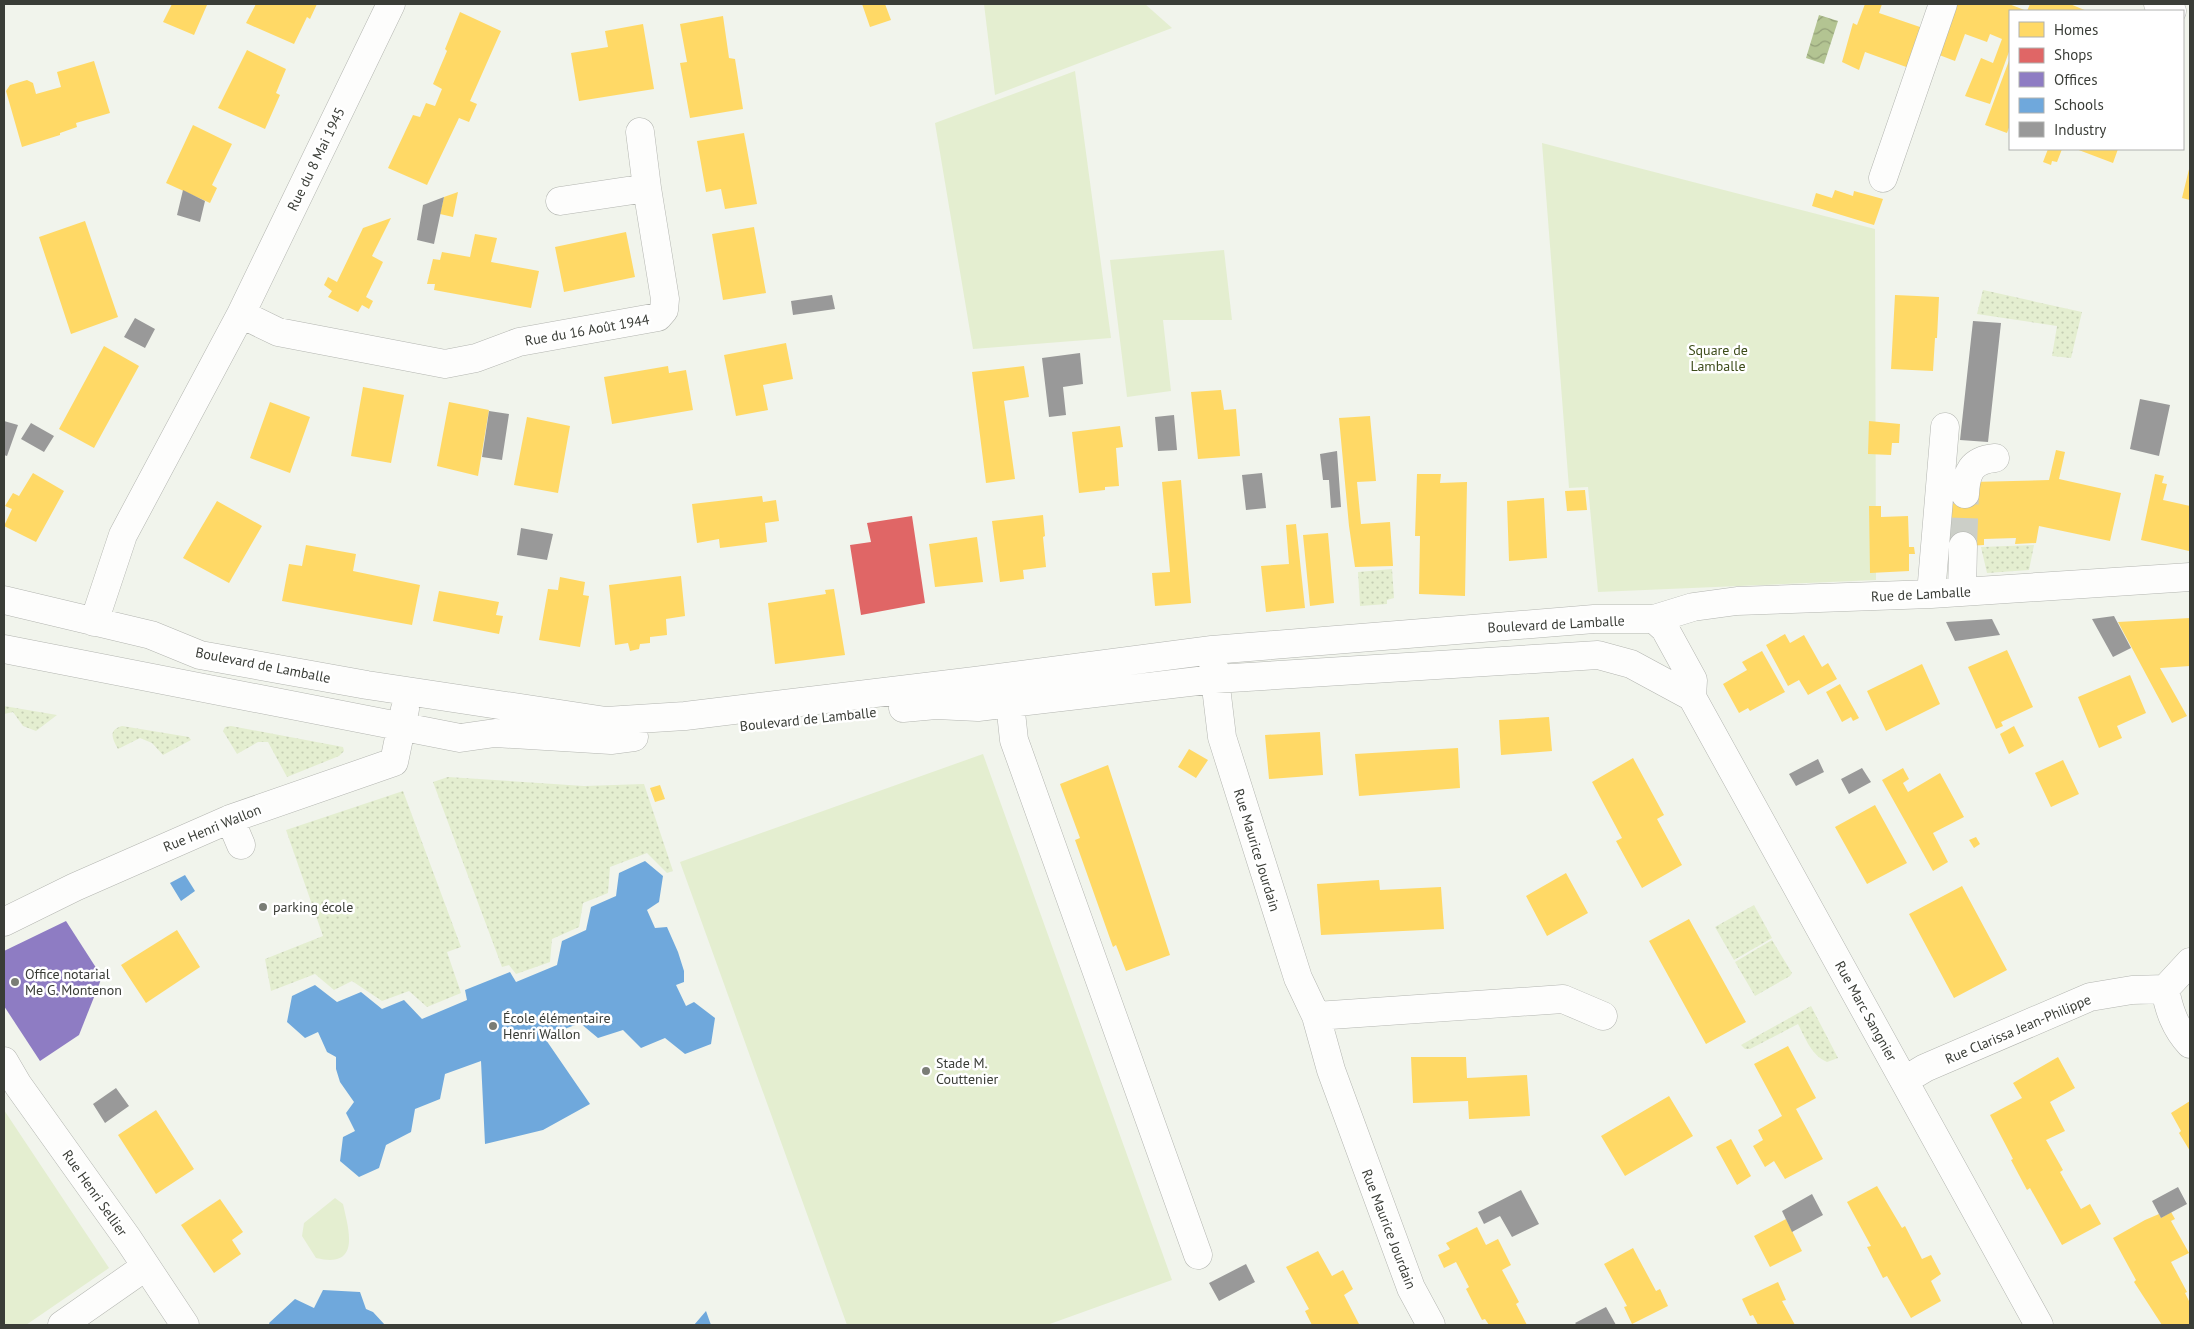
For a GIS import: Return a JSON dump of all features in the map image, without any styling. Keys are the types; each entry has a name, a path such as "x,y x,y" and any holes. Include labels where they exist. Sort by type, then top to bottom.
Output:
{"street":[{"name":"Rue du 8 Mai 1945","path":"94,622 123,535 241,314 391,4"},
{"path":"1883,178 1943,4"},
{"path":"2158,4 2170,10"},
{"name":"Rue du 16 Août 1944","path":"241,314 278,332 445,364 476,358 519,342 658,317 664,310 665,299 640,132"},
{"path":"560,201 647,188"},
{"path":"1931,594 1945,427"},
{"path":"1965,494 1966,479 1972,467 1984,459 1994,458"},
{"path":"1962,592 1963,546"},
{"name":"Rue de Lamballe","path":"1654,619 1693,608 1737,602 1931,594 2190,577"},
{"name":"Boulevard de Lamballe","path":"4,600 151,635 200,656 408,691 606,721 714,712 1212,650 1594,619 1654,619"},
{"path":"1654,619 1665,629 1693,680 1692,697"},
{"name":"Boulevard de Lamballe","path":"4,649 460,738 495,733 611,740 936,705 978,706 1010,703 1214,680 1598,655 1631,664 1692,697"},
{"path":"1212,650 1214,680"},
{"name":"Rue Maurice Jourdain","path":"1214,680 1222,737 1298,978 1316,1016 1331,1070 1411,1288 1431,1325"},
{"path":"401,727 408,691"},
{"name":"Rue Marc Sangnier","path":"1692,697 2039,1325"},
{"path":"1010,703 1014,740 1198,1255"},
{"name":"Rue Henri Wallon","path":"4,922 75,887 230,819 394,762 401,727"},
{"path":"230,819 241,846"},
{"path":"2190,962 2165,989 2170,1014 2190,1044"},
{"name":"Rue Clarissa Jean-Philippe","path":"1904,1080 1925,1068 2090,997 2132,990 2165,989"},
{"path":"1316,1016 1564,999 1603,1016"},
{"name":"Rue Henri Sellier","path":"4,1061 18,1084 128,1239 185,1325"},
{"path":"62,1325 145,1267"}],"green space":[{"path":"984,4 1145,4 1172,28 995,95"},
{"path":"1075,71 1111,338 973,349 935,123"},
{"name":"Square de Lamballe","path":"1542,143 1875,229 1876,580 1598,592 1588,487 1569,488"},
{"path":"1224,250 1232,320 1163,320 1171,391 1127,397 1110,260"},
{"path":"1983,290 2082,312 2071,358 2052,356 2057,326 1977,314"},
{"path":"2034,545 2029,570 1987,573 1981,547"},
{"path":"1392,569 1394,598 1387,600 1387,604 1360,606 1358,572"},
{"path":"4,706 57,715 36,731 23,726 13,712 4,714"},
{"path":"122,726 189,737 191,740 163,755 152,743 140,738 118,749 112,735 115,730"},
{"path":"231,726 343,747 344,751 339,756 287,777 268,742 258,742 237,754 223,731 225,727"},
{"name":"Stade M. Couttenier","path":"983,754 1172,1280 1047,1325 847,1325 680,862"},
{"path":"448,777 584,786 644,784 673,871 667,873 647,853 610,867 608,893 583,903 579,927 552,939 550,962 516,974 509,965 502,967 433,782"},
{"path":"403,791 461,947 447,952 461,993 427,1007 409,991 382,1001 352,981 334,990 315,974 271,991 265,959 323,936 286,830"},
{"path":"1754,905 1772,938 1734,960 1715,927"},
{"path":"1772,940 1792,973 1755,996 1735,962"},
{"path":"1811,1006 1838,1058 1827,1062 1821,1059 1810,1046 1798,1024 1750,1049 1745,1049 1741,1045"},
{"path":"4,1110 109,1268 26,1325 4,1325"},
{"path":"335,1198 343,1204 348,1225 349,1245 346,1253 340,1258 330,1260 316,1258 302,1236 304,1223"}],"water":[{"path":"1819,15 1838,21 1824,64 1806,58"}],"building: Homes":[{"path":"172,4 207,5 194,35 163,22"},
{"path":"256,4 317,4 310,19 307,17 294,44 246,23"},
{"path":"862,4 885,4 891,20 870,27"},
{"path":"1865,4 1882,4 1879,13 1923,28 1909,68 1865,52 1859,70 1842,62 1853,23 1857,25"},
{"path":"1952,4 2009,4 2024,10 2009,10 2009,52 1990,104 1965,96 1981,58 1993,63 2002,39 1990,34 1987,42 1965,34 1955,61 1934,53"},
{"path":"2030,4 2070,4 2085,10 2027,10"},
{"path":"460,12 501,31 470,101 477,104 469,122 459,118 427,185 388,168 413,115 420,117 426,103 435,106 442,89 433,84 447,51 445,49"},
{"path":"723,16 729,58 735,59 743,109 690,118 680,63 687,62 680,24"},
{"path":"643,24 654,89 579,101 571,53 608,47 605,31"},
{"path":"247,50 286,69 276,93 280,95 265,129 218,108"},
{"path":"94,61 110,113 76,123 77,127 60,133 60,135 22,147 6,91 10,85 27,80 33,83 36,94 61,87 57,72"},
{"path":"2009,61 2009,128 2007,133 1985,125"},
{"path":"193,125 232,144 212,185 217,188 210,203 166,183"},
{"path":"744,133 757,204 725,209 721,189 706,192 697,141"},
{"path":"2048,150 2062,150 2057,162 2052,161 2051,165 2043,162"},
{"path":"2079,150 2118,150 2113,163"},
{"path":"2190,165 2190,200 2182,198"},
{"path":"1835,190 1853,196 1854,191 1883,199 1874,225 1812,206 1816,193 1832,198"},
{"path":"458,192 453,217 440,214 444,197"},
{"path":"391,218 372,256 383,262 366,297 373,301 369,309 362,305 358,312 328,297 332,291 324,285 328,277 337,282 363,228"},
{"path":"85,221 118,317 71,334 39,237"},
{"path":"754,227 766,293 723,300 712,234"},
{"path":"626,232 635,277 564,292 555,247"},
{"path":"475,234 497,238 491,262 539,271 531,308 434,290 435,284 427,284 433,259 440,260 442,252 470,257"},
{"path":"1895,295 1939,297 1933,371 1891,369"},
{"path":"786,343 793,379 763,385 768,410 736,416 724,355"},
{"path":"104,346 139,366 94,448 59,429"},
{"path":"668,366 669,373 686,370 693,410 612,424 604,377"},
{"path":"1024,366 1029,397 1004,401 1015,479 986,483 972,372"},
{"path":"363,387 404,395 391,463 351,456"},
{"path":"1221,390 1224,410 1236,409 1240,456 1198,459 1191,392"},
{"path":"270,402 310,417 290,473 250,458"},
{"path":"449,402 489,410 478,476 437,466"},
{"path":"1370,416 1376,481 1357,482 1361,524 1390,522 1393,566 1355,567 1349,526 1339,418"},
{"path":"527,417 570,426 558,493 514,485"},
{"path":"1869,421 1900,424 1899,443 1892,443 1891,455 1868,454"},
{"path":"1120,426 1123,447 1116,448 1119,486 1105,487 1105,490 1079,493 1072,432"},
{"path":"2056,450 2065,452 2059,479 2121,493 2110,541 2039,526 2036,543 2015,544 2016,538 1984,539 1984,545 1947,547 1953,494 1972,482 2049,480"},
{"path":"33,473 64,491 36,542 4,526 12,509 5,506 13,493 19,496"},
{"path":"1417,474 1441,474 1440,483 1467,482 1465,596 1419,594 1420,536 1415,536"},
{"path":"2155,474 2164,476 2162,483 2167,484 2163,500 2190,506 2189,551 2141,540"},
{"path":"1181,480 1191,603 1155,606 1152,573 1170,572 1162,482"},
{"path":"1585,490 1587,510 1567,511 1565,491"},
{"path":"762,496 763,502 776,500 779,521 765,523 767,542 720,548 719,539 697,543 692,504"},
{"path":"1544,498 1547,558 1509,561 1507,501"},
{"path":"217,501 262,526 229,583 183,558"},
{"path":"1869,506 1881,506 1881,517 1908,516 1909,547 1914,547 1915,554 1909,554 1909,571 1870,573"},
{"path":"1043,515 1046,567 1023,570 1024,579 1000,582 992,521"},
{"path":"1296,524 1305,608 1266,612 1261,566 1289,564 1286,525"},
{"path":"1328,533 1334,603 1310,606 1303,535"},
{"path":"977,537 983,582 935,587 929,544"},
{"path":"306,545 356,554 353,571 420,585 412,625 282,601 289,564 302,566"},
{"path":"681,576 685,616 666,619 667,635 650,637 650,643 640,644 639,649 630,651 628,643 615,645 609,585"},
{"path":"560,577 585,582 583,595 589,596 580,647 539,640 548,589 558,590"},
{"path":"834,589 845,655 775,664 768,603 826,594 825,590"},
{"path":"439,591 499,602 496,615 503,616 499,634 433,621"},
{"path":"2190,618 2190,666 2160,668 2187,716 2172,723 2118,622"},
{"path":"1785,634 1790,643 1804,635 1822,667 1828,663 1837,679 1808,695 1799,680 1788,686 1766,645"},
{"path":"2007,650 2033,707 2001,722 2003,726 1996,729 1968,667"},
{"path":"1762,651 1785,692 1750,711 1748,708 1739,713 1723,684 1747,670 1742,662"},
{"path":"1922,664 1940,704 1886,731 1867,691"},
{"path":"2130,675 2146,713 2117,726 2122,738 2099,748 2078,697"},
{"path":"1840,684 1859,718 1853,721 1851,717 1842,722 1826,692"},
{"path":"1549,717 1552,751 1501,755 1499,720"},
{"path":"2014,726 2024,746 2009,754 2000,734"},
{"path":"1320,732 1323,775 1269,779 1265,735"},
{"path":"1458,748 1460,788 1359,796 1355,754"},
{"path":"1189,749 1208,760 1196,778 1178,767"},
{"path":"1633,758 1664,815 1657,819 1682,865 1642,888 1616,841 1622,838 1592,782"},
{"path":"2063,760 2079,794 2051,807 2035,773"},
{"path":"1108,765 1170,955 1126,971 1116,945 1113,947 1075,840 1080,838 1060,784"},
{"path":"1903,768 1909,779 1903,783 1908,792 1940,773 1964,817 1933,833 1948,862 1933,871 1882,780"},
{"path":"660,785 665,799 655,802 650,788"},
{"path":"1875,805 1907,863 1867,884 1835,827"},
{"path":"1976,837 1980,844 1974,848 1969,840"},
{"path":"1566,873 1588,913 1547,936 1526,896"},
{"path":"1379,880 1380,890 1441,887 1444,929 1321,935 1317,884"},
{"path":"1962,886 2007,970 1954,998 1909,914"},
{"path":"1689,919 1746,1022 1706,1044 1649,941"},
{"path":"177,930 200,967 146,1003 121,965"},
{"path":"1788,1046 1816,1098 1796,1109 1823,1159 1785,1179 1774,1161 1765,1167 1753,1146 1763,1140 1758,1130 1782,1116 1754,1064"},
{"path":"1411,1057 1466,1057 1467,1078 1527,1075 1530,1116 1469,1119 1468,1101 1413,1103"},
{"path":"2058,1057 2075,1088 2050,1102 2065,1131 2046,1140 2063,1170 2060,1172 2081,1209 2090,1204 2101,1224 2062,1245 2030,1188 2027,1190 1990,1115 2022,1098 2013,1083"},
{"path":"1669,1096 1693,1136 1625,1176 1601,1136"},
{"path":"2190,1101 2190,1151 2179,1133 2181,1131 2171,1113"},
{"path":"156,1110 194,1169 156,1194 118,1135"},
{"path":"1731,1139 1751,1176 1737,1185 1716,1147"},
{"path":"1877,1186 1902,1228 1905,1226 1922,1259 1931,1255 1941,1274 1931,1281 1941,1301 1911,1318 1887,1276 1883,1278 1867,1247 1871,1246 1847,1202"},
{"path":"220,1199 243,1232 232,1240 241,1254 214,1273 181,1225"},
{"path":"2171,1212 2175,1219 2171,1221 2189,1253 2171,1262 2187,1292 2185,1293 2190,1303 2190,1325 2162,1325 2134,1282 2136,1280 2113,1238 2145,1220 2159,1214 2161,1218"},
{"path":"1786,1219 1802,1251 1770,1267 1754,1236"},
{"path":"1477,1227 1486,1245 1498,1239 1511,1265 1502,1270 1519,1302 1516,1304 1527,1325 1489,1325 1485,1319 1482,1320 1466,1289 1469,1287 1456,1262 1444,1268 1438,1255 1450,1249 1446,1243"},
{"path":"1633,1248 1656,1291 1660,1289 1668,1306 1632,1324 1624,1307 1627,1306 1604,1264"},
{"path":"1318,1251 1332,1276 1343,1270 1353,1289 1344,1295 1359,1324 1312,1325 1305,1311 1309,1309 1286,1267"},
{"path":"1778,1282 1786,1300 1782,1301 1795,1325 1758,1325 1753,1315 1750,1316 1742,1299"}],"building: Shops":[{"path":"912,516 925,603 861,615 850,545 871,542 867,523"}],"building: Offices":[{"path":"66,921 102,977 79,1035 40,1061 4,1006 4,951"}],"building: Schools":[{"path":"645,861 663,876 659,902 647,910 655,928 667,927 678,952 684,971 684,982 676,985 686,1006 694,1002 715,1018 711,1044 685,1054 665,1038 641,1048 623,1030 598,1038 580,1023 544,1037 590,1104 543,1130 485,1144 481,1061 445,1074 440,1099 415,1109 411,1132 386,1145 379,1168 359,1177 340,1161 343,1137 355,1131 346,1113 354,1102 340,1082 336,1069 336,1057 327,1052 318,1032 305,1038 287,1022 292,996 315,985 337,1002 361,992 382,1009 404,1000 422,1019 467,1000 465,990 510,972 516,982 557,965 562,941 586,930 591,907 616,896 619,873"},
{"path":"185,875 195,891 181,901 170,883"},
{"path":"323,1290 360,1292 366,1309 373,1312 385,1325 270,1325 269,1323 295,1299 314,1308"},
{"path":"706,1311 711,1325 694,1325"}],"building: Industry":[{"path":"183,190 205,201 200,222 177,215"},
{"path":"444,197 434,244 417,240 423,205"},
{"path":"832,295 835,309 793,315 791,301"},
{"path":"135,318 155,329 145,348 124,337"},
{"path":"1973,321 2001,323 1988,442 1960,440"},
{"path":"1080,353 1083,384 1063,387 1066,415 1049,417 1042,358"},
{"path":"2140,399 2170,405 2159,456 2130,449"},
{"path":"489,411 509,414 502,460 482,457"},
{"path":"1174,415 1177,450 1158,451 1155,417"},
{"path":"4,421 18,425 7,456 4,455"},
{"path":"31,423 54,436 44,452 21,439"},
{"path":"1337,451 1341,507 1331,508 1329,480 1323,480 1320,454"},
{"path":"1262,473 1266,508 1246,510 1242,475"},
{"path":"521,528 553,534 547,560 517,555"},
{"path":"2114,616 2131,648 2113,657 2092,619"},
{"path":"1992,619 2000,635 1955,641 1946,622"},
{"path":"1818,759 1824,772 1796,786 1789,774"},
{"path":"1862,768 1871,782 1849,794 1841,779"},
{"path":"116,1088 129,1106 105,1123 93,1104"},
{"path":"2178,1187 2187,1204 2161,1218 2152,1201"},
{"path":"1521,1190 1539,1224 1512,1237 1500,1216 1484,1224 1478,1212"},
{"path":"1812,1194 1823,1215 1792,1232 1782,1211"},
{"path":"1246,1264 1255,1282 1219,1301 1209,1283"},
{"path":"1606,1307 1616,1325 1577,1325 1575,1323"}],"tunnel":[{"path":"1963,546 1965,494"}],"place":[{"name":"parking école","path":"263,907"},
{"name":"Office notarial Me G. Montenon","path":"15,982"},
{"name":"École élémentaire Henri Wallon","path":"493,1026"},
{"name":"Stade M. Couttenier","path":"926,1071"}]}
